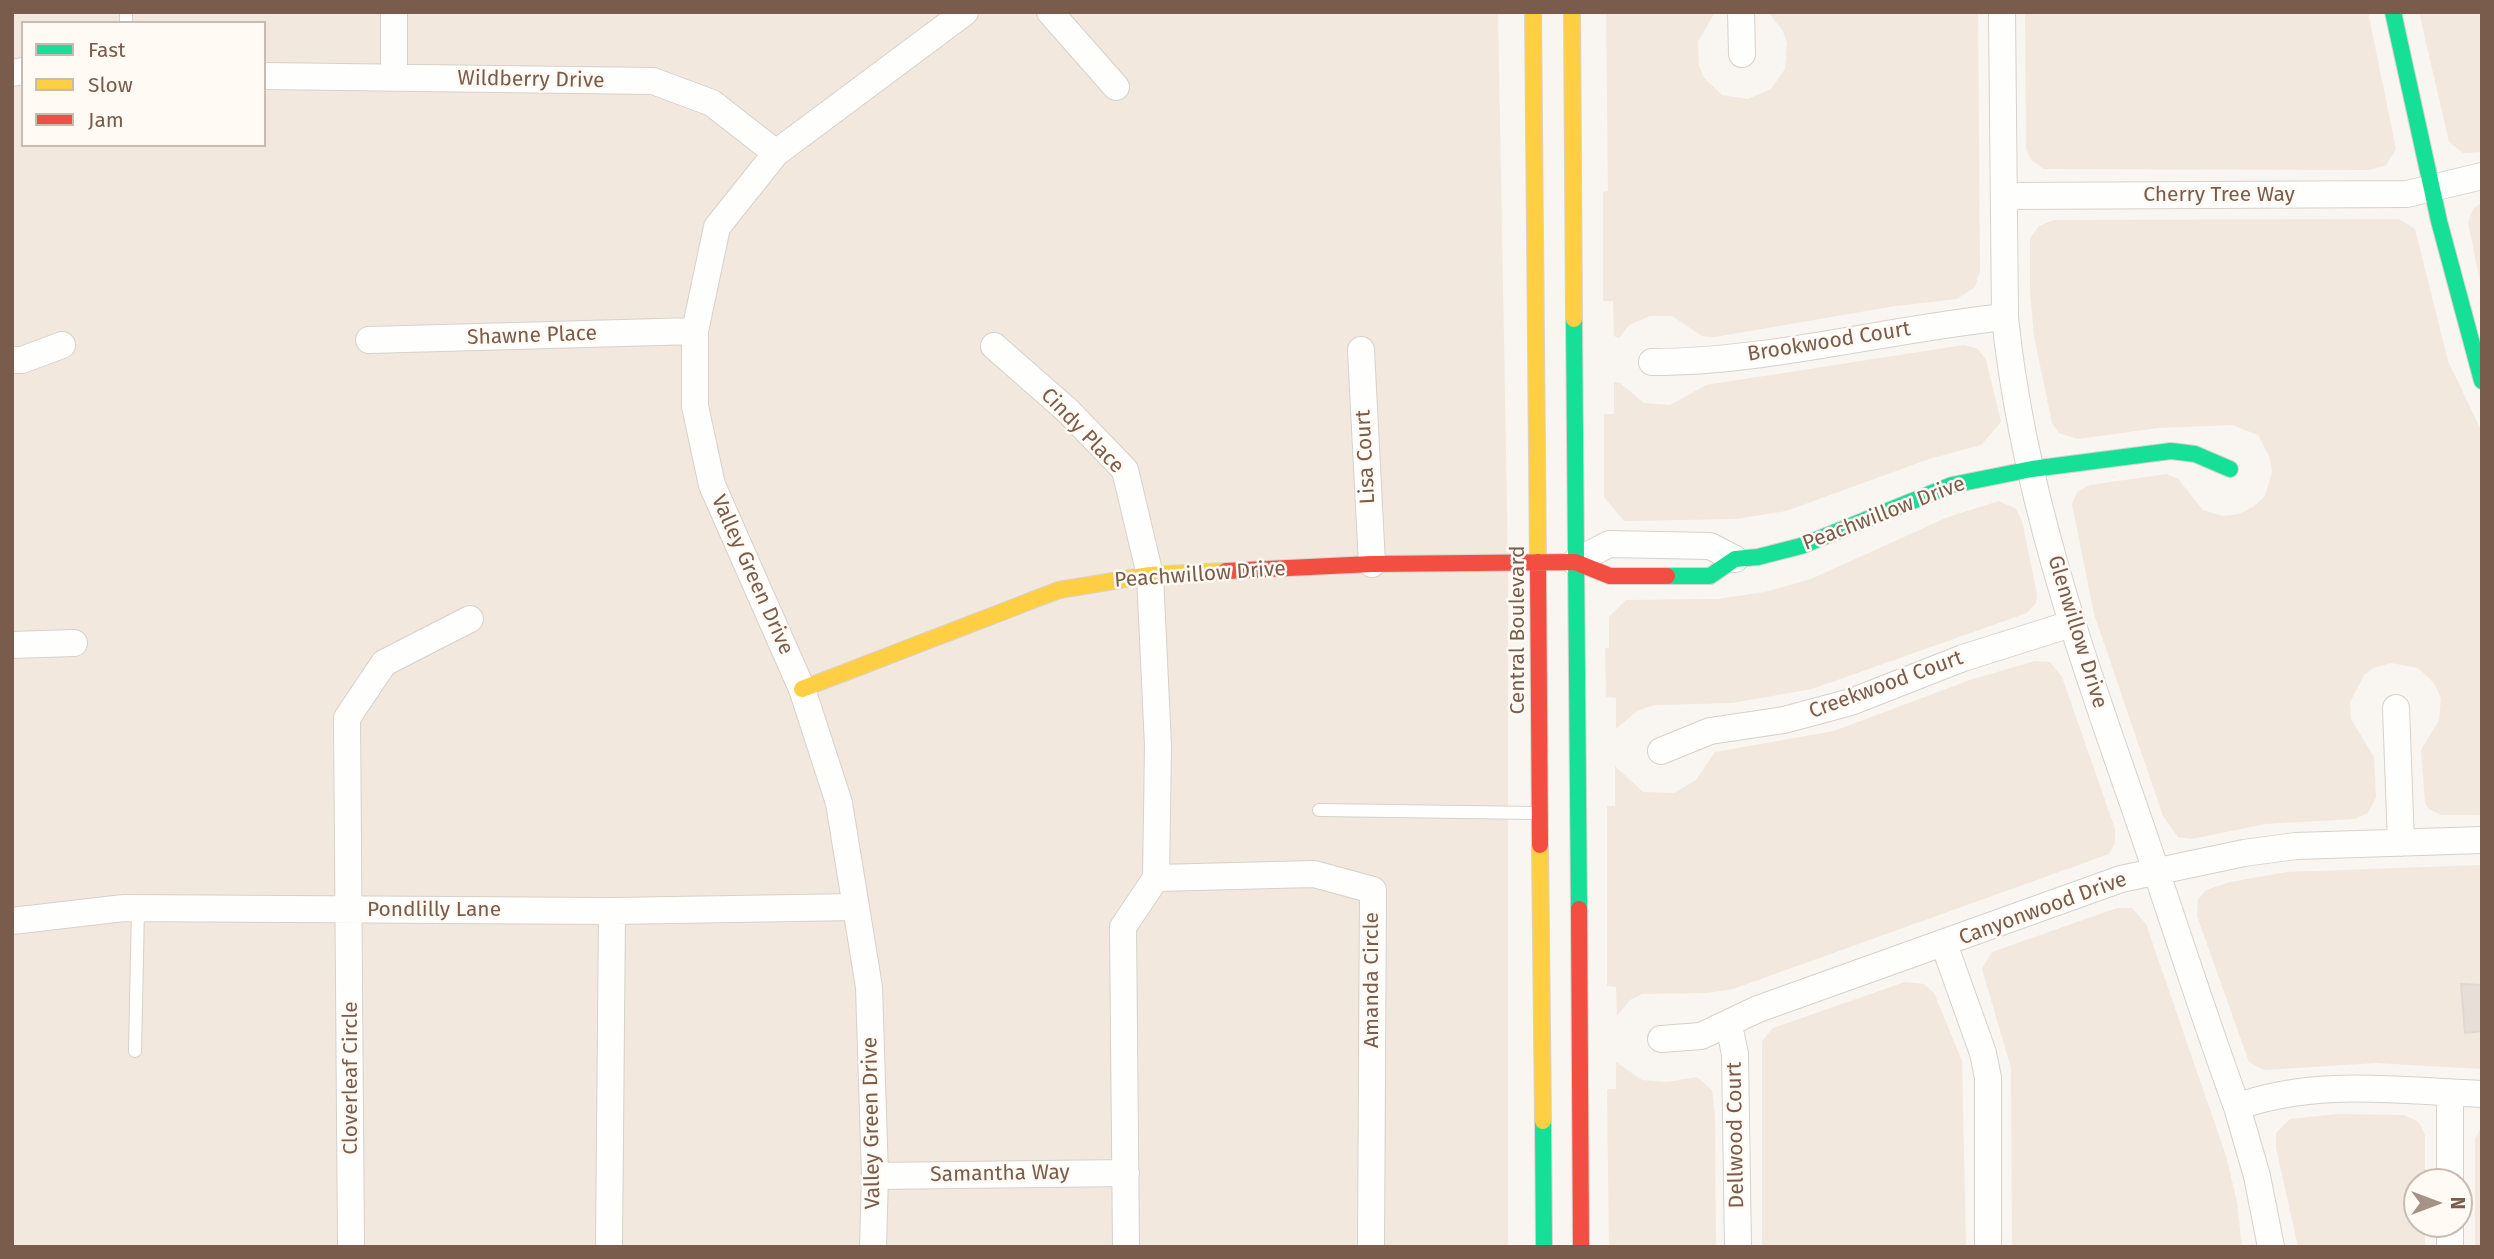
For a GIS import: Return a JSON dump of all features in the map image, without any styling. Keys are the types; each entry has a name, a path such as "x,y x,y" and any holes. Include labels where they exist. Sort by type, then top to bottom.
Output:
{"street":[{"path":"394,12 394,78"},
{"name":"Valley Green Drive","path":"873,1247 875,1175 869,987 839,803 802,689 712,485 695,406 695,331 717,227 776,153 965,12"},
{"path":"1050,12 1116,87"},
{"name":"Central Boulevard","path":"1533,12 1544,1247"},
{"path":"1572,12 1581,1247"},
{"path":"1741,12 1742,54"},
{"name":"Glenwillow Drive","path":"2002,12 2005,317 2032,469 2071,624 2237,1107 2257,1175 2268,1241"},
{"path":"2393,12 2432,188 2482,382"},
{"name":"Wildberry Drive","path":"266,76 653,81 712,103 776,153"},
{"name":"Cherry Tree Way","path":"2004,196 2407,194 2482,176"},
{"name":"Brookwood Court","path":"1653,362 1702,362 1935,325 2005,317"},
{"name":"Shawne Place","path":"369,340 695,331"},
{"path":"12,360 22,360 62,345"},
{"name":"Cindy Place","path":"994,346 1068,411 1125,470 1150,575"},
{"name":"Lisa Court","path":"1361,350 1372,564"},
{"name":"Peachwillow Drive","path":"802,689 1059,590 1150,575 1372,564 1575,562 1609,544 1710,546 1735,559 1801,546 1952,485 2032,469 2171,451 2195,454 2230,469"},
{"path":"1126,1247 1124,927 1156,878 1158,746 1150,575"},
{"name":"Cloverleaf Circle","path":"351,1247 347,718 384,663 470,619"},
{"name":"Creekwood Court","path":"1661,751 1710,730 1784,720 1851,702 1963,658 2071,624"},
{"path":"12,645 74,643"},
{"path":"2396,708 2401,843"},
{"name":"Canyonwood Drive","path":"1661,1039 1701,1036 1758,1009 2121,879 2244,853 2297,846 2482,841"},
{"name":"Amanda Circle","path":"1156,878 1314,874 1373,890 1371,1247"},
{"name":"Pondlilly Lane","path":"12,921 138,908 612,911 856,907"},
{"path":"608,1247 612,911"},
{"path":"1944,944 1983,1053 1988,1078 1988,1247"},
{"name":"Dellwood Court","path":"1729,1025 1735,1054 1738,1247"},
{"path":"2237,1107 2268,1096 2330,1089 2380,1088 2482,1094"},
{"path":"2450,1093 2450,1168"},
{"name":"Samantha Way","path":"875,1175 1126,1173"}],"lane":[{"path":"1319,810 1540,813"},
{"path":"135,1051 138,908"}],"shaded area":[{"path":"12,12 1498,12 1508,562 1508,1247 12,1247"},
{"path":"1606,12 1715,12 1698,42 1699,66 1704,78 1722,95 1748,99 1771,89 1785,69 1787,43 1783,31 1768,12 1978,12 1980,271 1975,287 1957,299 1895,306 1715,337 1702,336 1672,316 1650,316 1629,325 1619,338 1614,336 1613,301 1603,301 1603,192 1608,191"},
{"path":"2025,12 2368,12 2396,149 2386,165 2370,170 2044,169 2031,160 2026,148"},
{"path":"2419,12 2482,12 2482,152 2463,153 2449,142"},
{"path":"2482,202 2482,291 2468,223 2473,209"},
{"path":"2399,219 2415,229 2448,361 2482,432 2482,815 2441,815 2429,809 2425,803 2421,750 2439,720 2441,698 2434,683 2418,668 2391,663 2373,668 2364,675 2350,702 2351,719 2374,757 2376,797 2368,813 2355,819 2265,824 2192,839 2178,837 2163,816 2094,614 2072,504 2077,492 2090,485 2167,474 2178,479 2203,510 2223,516 2239,514 2253,507 2265,496 2272,472 2270,458 2258,435 2232,425 2158,428 2078,439 2059,433 2052,423 2034,336 2030,292 2030,238 2039,226 2054,220"},
{"path":"1964,345 1978,349 1986,360 2001,422 1981,445 1929,459 1786,511 1736,519 1624,521 1604,497 1604,414 1614,414 1614,382 1620,383 1644,403 1670,405 1706,385"},
{"path":"1999,501 2016,509 2022,521 2037,594 2036,603 2027,613 1812,689 1732,703 1654,705 1637,711 1616,729 1616,698 1606,697 1605,648 1609,648 1609,617 1626,600 1717,599 1765,592 1811,579 1948,517"},
{"path":"2035,661 2050,662 2062,677 2115,829 2115,843 2109,854 1733,989 1707,993 1642,994 1630,1000 1617,1016 1616,987 1607,986 1607,806 1615,806 1615,766 1643,792 1674,793 1696,780 1715,752 1834,731 1970,680"},
{"path":"2482,865 2482,1069 2376,1063 2264,1070 2249,1062 2197,916 2198,899 2206,890 2230,882 2287,872"},
{"path":"2117,908 2132,908 2146,924 2226,1156 2237,1202 2242,1247 2012,1247 2011,1068 1982,969 1992,952"},
{"path":"1905,982 1924,984 1934,993 1962,1061 1966,1247 1762,1247 1762,1041 1773,1028"},
{"path":"1616,1062 1642,1080 1667,1082 1697,1077 1712,1090 1715,1114 1716,1247 1609,1247 1607,1089 1616,1089"},
{"path":"2338,1114 2404,1115 2417,1121 2425,1135 2425,1168 2403,1168 2403,1238 2425,1238 2425,1247 2298,1247 2276,1148 2276,1133 2290,1119"},
{"path":"2482,1126 2482,1247 2475,1247 2475,1139"}],"building":[{"path":"2461,984 2482,985 2482,1031 2465,1033"}],"traffic: fast":[{"path":"2393,12 2439,221 2482,381"},
{"path":"1574,319 1579,909"},
{"path":"1667,576 1710,576 1735,559 1758,557 1801,546 1952,485 2032,469 2171,451 2195,454 2230,469"},
{"path":"1543,1121 1544,1247"}],"traffic: slow":[{"path":"1533,12 1538,562"},
{"path":"1572,12 1574,319"},
{"path":"802,689 1059,590 1150,575 1226,571"},
{"path":"1540,845 1543,1121"}],"traffic: jam":[{"path":"1538,562 1540,845"},
{"path":"1226,571 1372,564 1575,562 1610,576 1667,576"},
{"path":"1579,909 1581,1247"}]}
